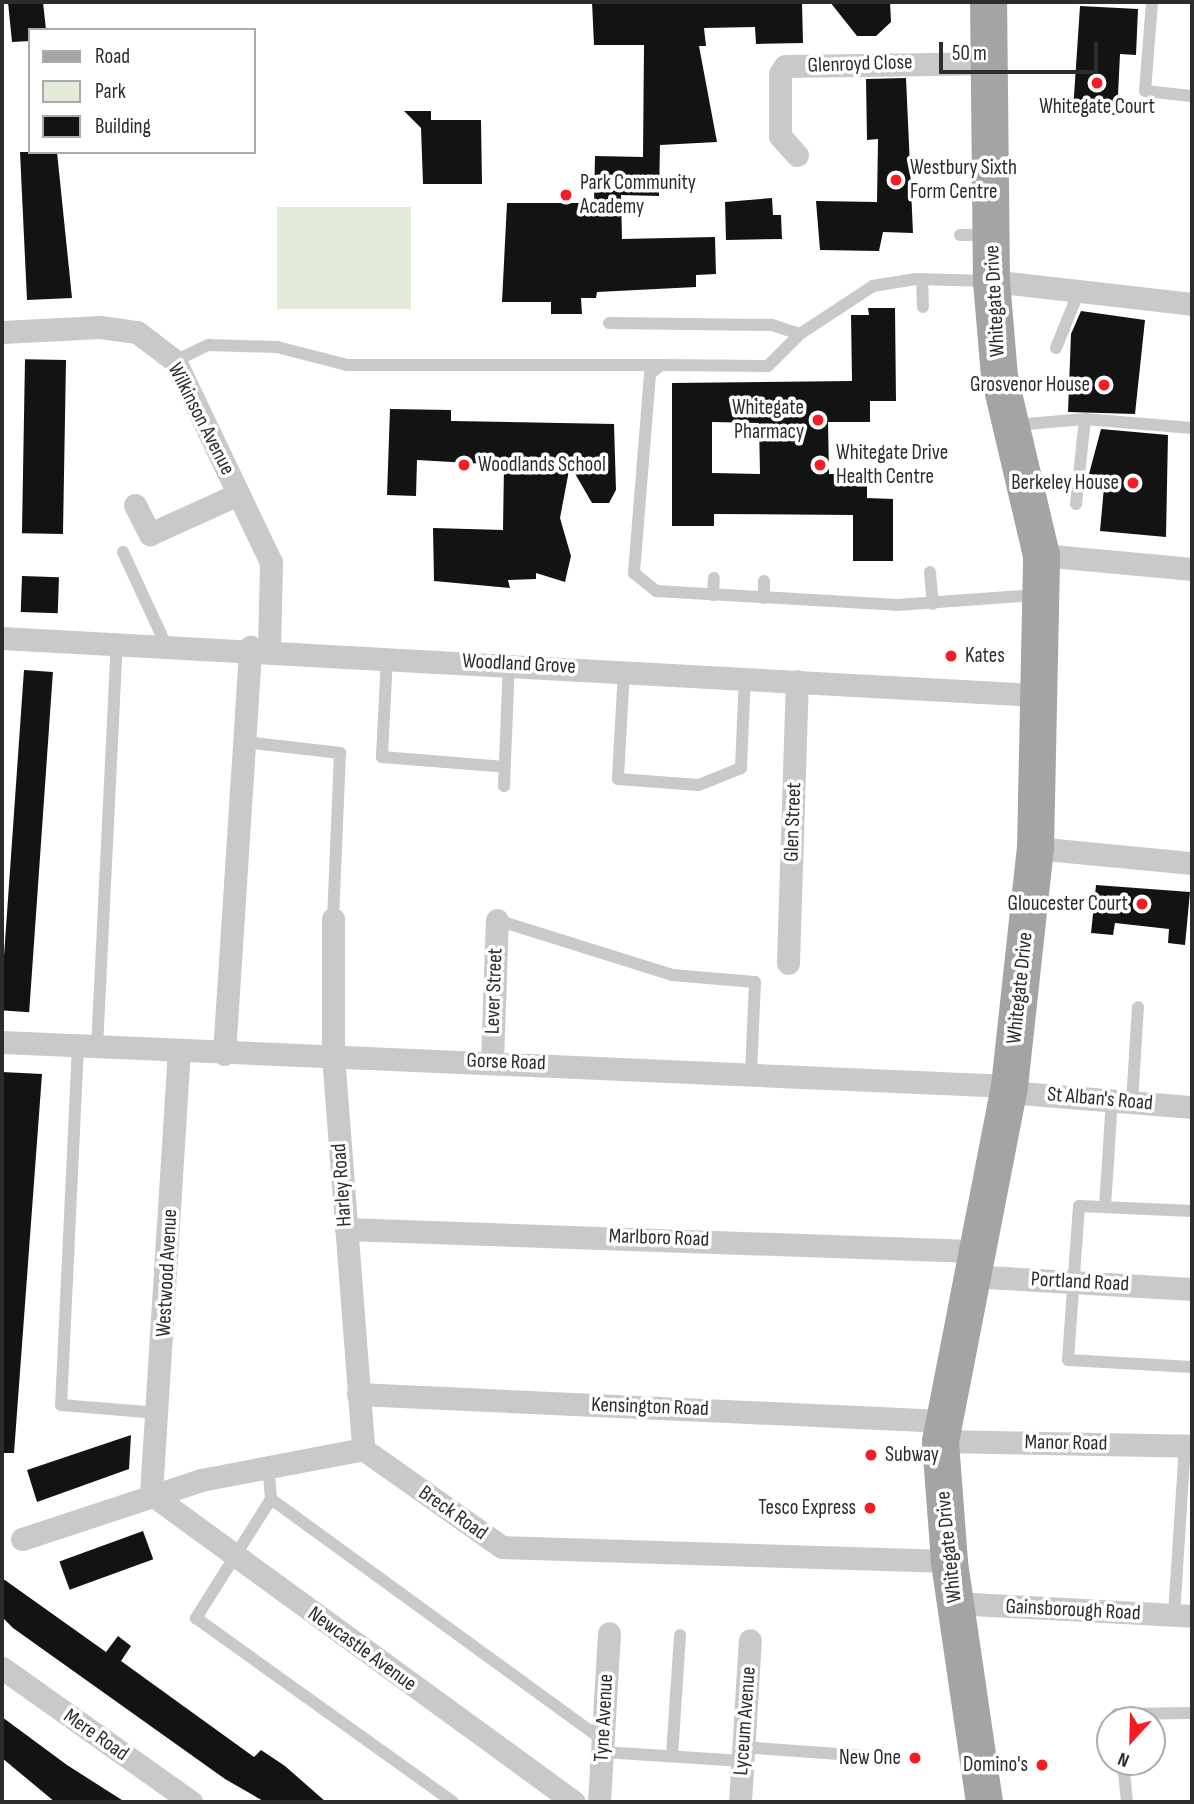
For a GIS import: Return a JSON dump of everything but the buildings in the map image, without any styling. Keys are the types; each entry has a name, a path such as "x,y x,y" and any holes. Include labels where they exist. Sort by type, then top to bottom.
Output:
{"main road":[{"name":"Whitegate Drive","path":"984,1802 949,1562 941,1431 970,1264 1009,1089 1035,848 1036,695 1041,555 1011,426 991,281 976,235 989,63 988,2"}],"street":[{"name":"Glenroyd Close","path":"797,155 780,136 780,74 776,67 989,63"},
{"path":"991,281 1192,304"},
{"name":"Wilkinson Avenue","path":"2,332 100,327 137,332 174,361 271,562 260,648"},
{"path":"135,505 150,534 238,494"},
{"path":"1041,555 1192,569"},
{"name":"Woodland Grove","path":"2,638 260,648 1036,695"},
{"path":"224,1054 244,742 260,648"},
{"name":"Glen Street","path":"788,963 797,681"},
{"path":"1035,848 1192,863"},
{"name":"Harley Road","path":"333,919 333,1055 363,1449"},
{"name":"Lever Street","path":"492,1061 497,920"},
{"name":"Gorse Road","path":"2,1042 179,1053 333,1055 751,1073 1009,1089"},
{"name":"Westwood Avenue","path":"151,1494 160,1413 179,1053"},
{"name":"St Alban's Road","path":"1009,1089 1192,1107"},
{"name":"Marlboro Road","path":"346,1229 970,1264"},
{"name":"Portland Road","path":"970,1264 1074,1282 1192,1289"},
{"name":"Kensington Road","path":"358,1394 941,1431"},
{"name":"Manor Road","path":"941,1431 1189,1446"},
{"path":"22,1539 151,1494 268,1463 363,1449"},
{"name":"Breck Road","path":"363,1449 502,1547 949,1562"},
{"name":"Newcastle Avenue","path":"151,1494 574,1802"},
{"name":"Gainsborough Road","path":"954,1603 1183,1615"},
{"name":"Tyne Avenue","path":"599,1802 609,1633"},
{"name":"Lyceum Avenue","path":"740,1802 750,1640"},
{"name":"Mere Road","path":"2,1668 191,1802"}],"lane":[{"path":"1152,2 1145,91 1192,96"},
{"path":"922,279 923,307"},
{"path":"174,361 208,345 243,340 347,365 768,366 873,286 922,279 991,281"},
{"path":"1056,348 1079,291"},
{"path":"609,323 772,325 798,342"},
{"path":"661,365 650,374 646,394 642,529 634,573 656,591 933,604 1040,595"},
{"path":"1076,504 1084,419"},
{"path":"1011,426 1084,419 1192,428"},
{"path":"123,552 164,643"},
{"path":"930,572 933,604"},
{"path":"713,595 714,578"},
{"path":"764,581 764,597"},
{"path":"117,641 61,1405 160,1413"},
{"path":"387,656 382,757 505,767"},
{"path":"504,786 509,663"},
{"path":"624,670 618,779 699,785 741,768 745,678"},
{"path":"244,742 340,753 333,919"},
{"path":"497,920 672,975 755,982 751,1073"},
{"path":"1105,1207 1138,1007"},
{"path":"1192,1211 1079,1206 1068,1360 1192,1367"},
{"path":"1183,1615 1178,1526 1189,1446"},
{"path":"268,1463 271,1499 238,1559 196,1618 453,1802"},
{"path":"271,1499 603,1746 672,1756 866,1756"},
{"path":"1178,1526 1192,1527"},
{"path":"672,1756 680,1635"},
{"path":"1166,1713 1192,1713"},
{"path":"1124,1776 1127,1802"}],"green space":[{"path":"277,207 411,207 411,309 277,309"}],"place":[{"name":"Whitegate Court","path":"1097,83"},
{"name":"Westbury Sixth Form Centre","path":"896,180"},
{"name":"Park Community Academy","path":"566,195"},
{"name":"Grosvenor House","path":"1104,385"},
{"name":"Whitegate Pharmacy","path":"818,420"},
{"name":"Woodlands School","path":"464,465"},
{"name":"Whitegate Drive Health Centre","path":"820,465"},
{"name":"Berkeley House","path":"1133,483"},
{"name":"Kates","path":"951,656"},
{"name":"Gloucester Court","path":"1142,904"},
{"name":"Subway","path":"871,1455"},
{"name":"Tesco Express","path":"870,1508"},
{"name":"New One","path":"915,1758"},
{"name":"Domino's","path":"1042,1765"}]}
